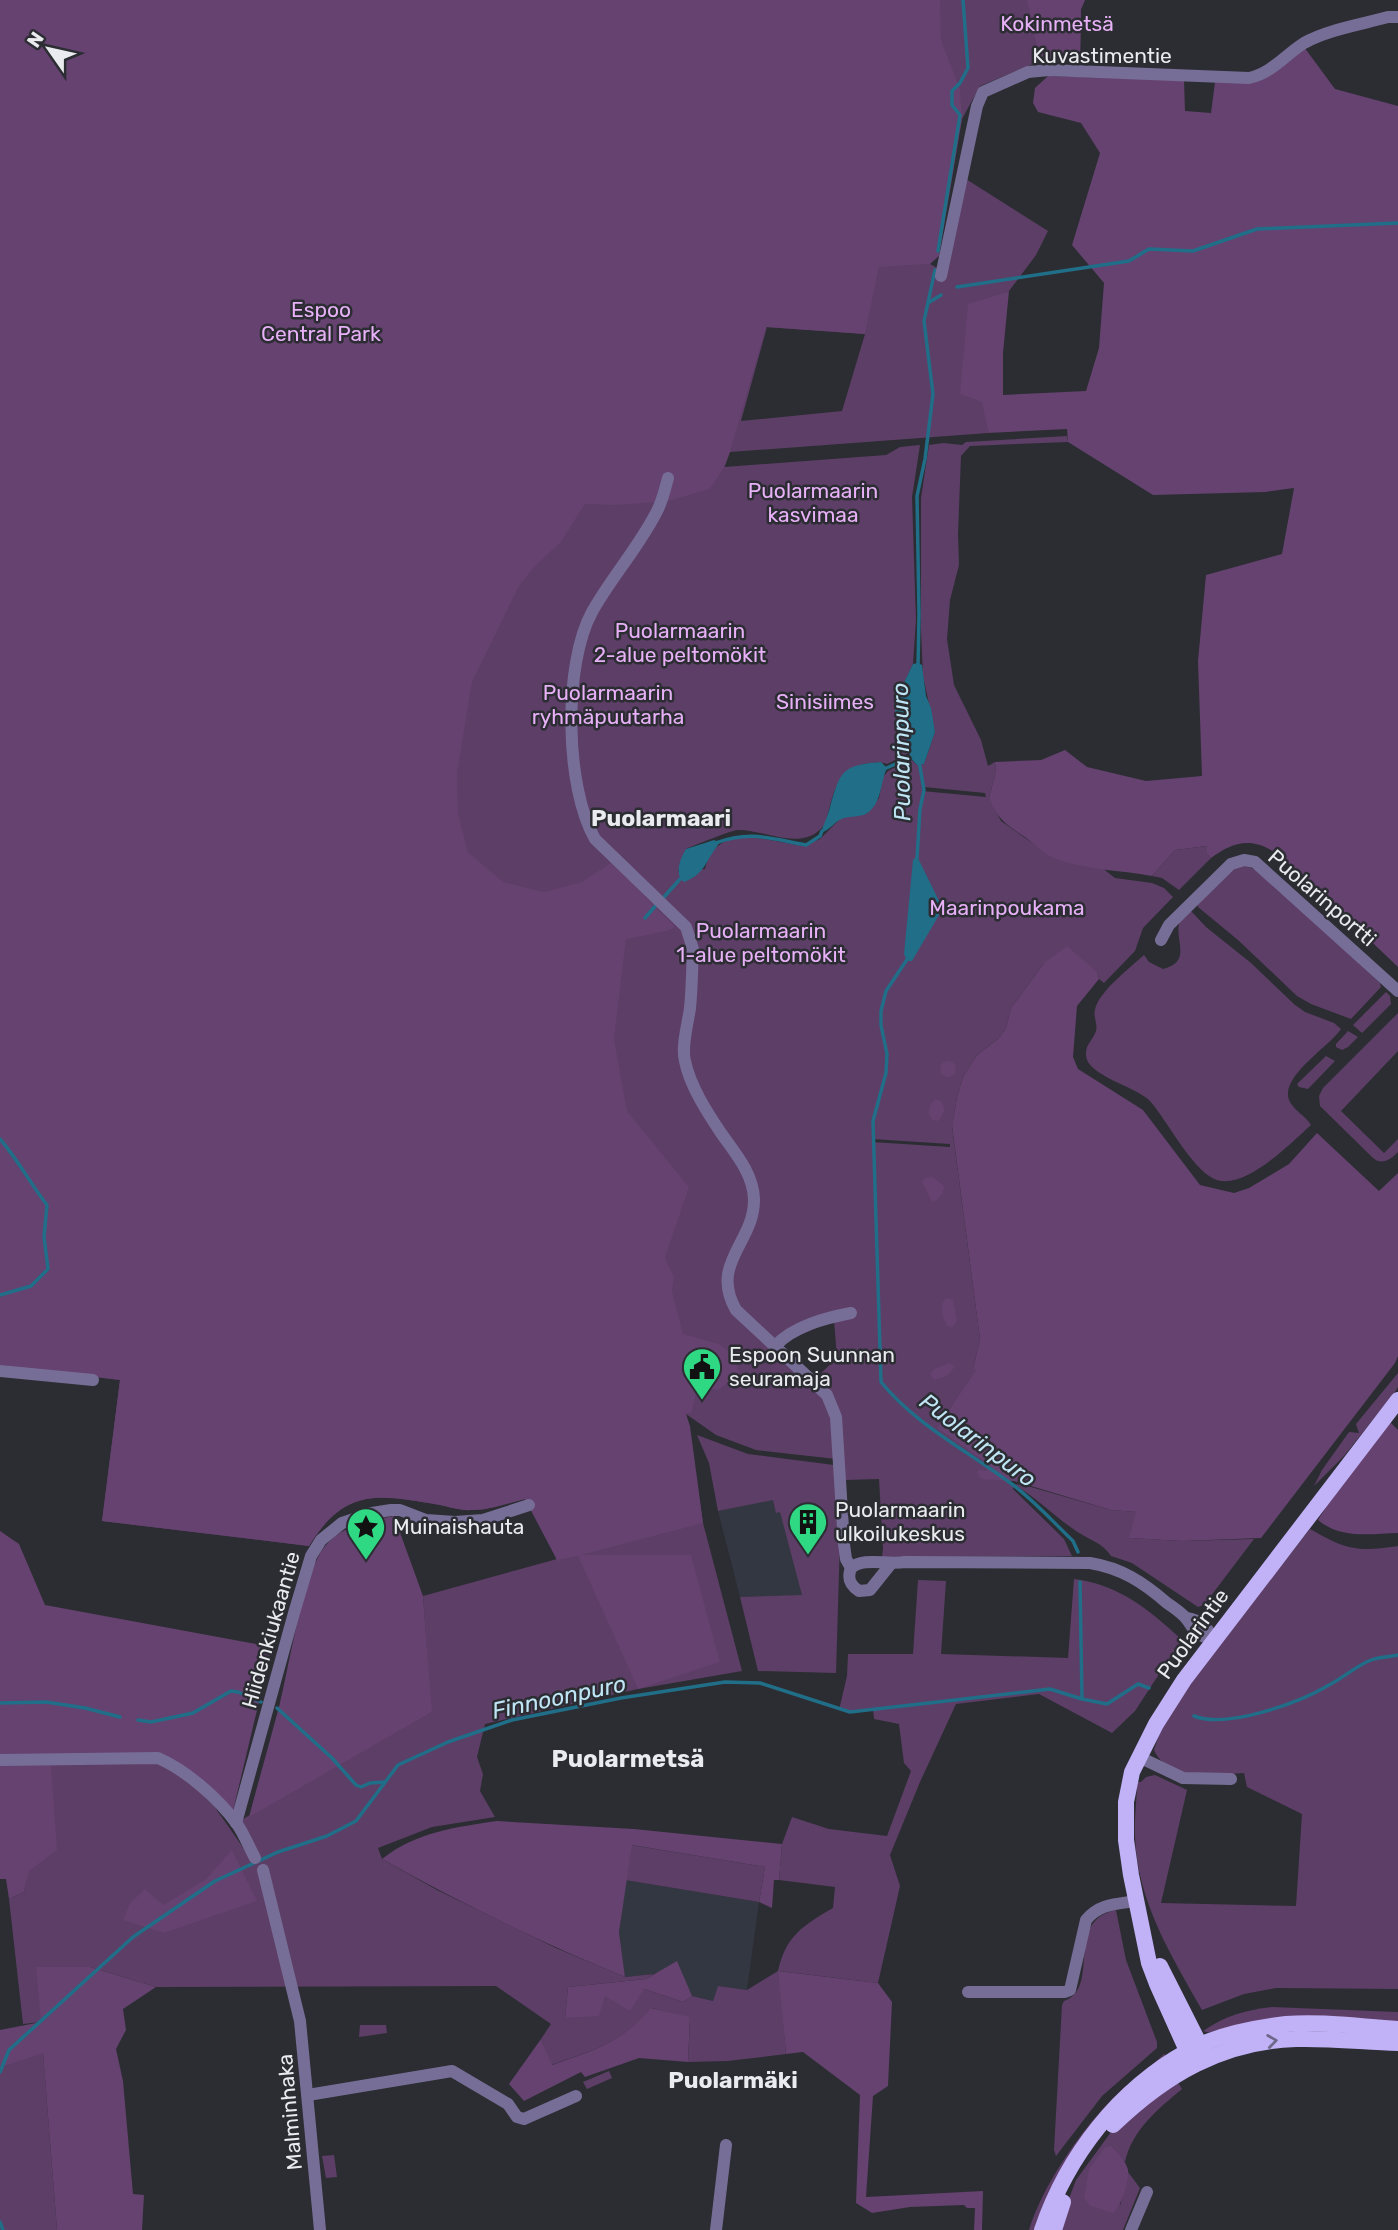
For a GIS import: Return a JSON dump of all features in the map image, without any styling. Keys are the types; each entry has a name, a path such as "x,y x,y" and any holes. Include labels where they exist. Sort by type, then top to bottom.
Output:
{"main road":[{"name":"Puolarintie","path":"1197,2054 1157,1984 1142,1931 1126,1840 1126,1802 1132,1772 1184,1680 1213,1639 1398,1400"},
{"path":"1042,2230 1069,2172 1103,2122 1144,2081 1248,2030 1288,2024 1398,2029"},
{"path":"1054,2230 1072,2181 1105,2133 1197,2054 1273,2040 1398,2043"}],"street":[{"name":"Kuvastimentie","path":"941,276 977,106 983,92 1028,72 1049,70 1249,78 1270,70 1304,43 1316,37 1388,17 1398,17"},
{"path":"668,478 657,512 591,614 579,646 573,690 574,765 578,797 587,825 595,839 686,927 694,949 684,1059 690,1079 748,1172 754,1200 752,1212 730,1264 726,1285 730,1298 736,1310 827,1395 836,1417 844,1544 846,1559 851,1568 851,1583 859,1591 875,1587 890,1564"},
{"name":"Puolarinportti","path":"1161,940 1169,925 1231,864 1244,860 1255,862 1398,991"},
{"path":"775,1346 798,1330 851,1313"},
{"path":"0,1371 93,1380"},
{"name":"Hiidenkiukaantie","path":"236,1824 311,1556 321,1540 342,1523 381,1511 400,1510 426,1520 441,1522 472,1522 528,1505"},
{"path":"851,1568 863,1561 890,1564 1090,1563 1109,1567 1137,1579 1186,1618 1197,1620 1208,1628 1213,1639"},
{"path":"1139,1757 1183,1778 1231,1779"},
{"path":"0,1760 158,1758 177,1766 197,1782 236,1824 255,1858"},
{"name":"Malminhaka","path":"263,1870 300,2021 320,2230"},
{"path":"968,1992 1070,1990 1086,1920 1093,1911 1106,1905 1136,1902"},
{"path":"308,2095 452,2071 508,2104 517,2117 524,2119 576,2096"},
{"path":"716,2230 726,2144"},
{"path":"1131,2230 1147,2192"}],"shaded area":[{"path":"773,1499 837,1596 740,1597 718,1511"},
{"path":"625,1880 759,1902 747,1990 718,1986 713,2001 692,1996 675,1967 654,1974 625,1977 619,1932"}],"green space":[{"name":"Espoo Central Park","path":"0,0 1085,0 1081,9 1080,62 1040,61 980,86 962,119 930,264 939,269 966,179 1048,231 1036,255 1009,291 968,305 988,433 730,452 724,467 886,455 900,447 920,445 912,497 916,620 913,664 895,701 895,713 908,743 909,753 887,764 865,764 847,772 836,786 825,824 816,833 795,839 737,830 686,849 678,872 705,869 711,854 721,844 732,839 760,839 804,846 820,839 842,817 866,814 879,798 883,777 888,771 911,759 917,765 924,764 935,732 923,676 921,631 921,498 929,445 962,445 966,442 1067,436 1068,442 970,446 961,456 959,565 950,600 947,639 954,685 981,740 988,766 995,762 996,771 989,798 1001,821 1054,858 1089,867 1101,867 1115,878 1152,883 1164,888 1173,897 1143,928 1135,951 1104,983 1097,972 1044,963 1011,1008 1006,1028 998,1039 977,1055 963,1077 952,1127 980,1339 973,1369 977,1369 960,1396 990,1465 1013,1484 1013,1489 1064,1539 1072,1556 882,1557 879,1479 845,1480 836,1459 756,1450 716,1435 686,1414 703,1523 742,1671 638,1689 485,1724 477,1757 483,1774 480,1791 495,1817 432,1827 378,1848 382,1859 437,1890 556,1948 625,1977 654,1974 646,1979 568,1987 565,2018 605,1995 644,1989 683,2002 692,1996 713,2001 718,1986 747,1990 778,1971 791,1940 813,1920 833,1908 835,1887 779,1880 782,1844 792,1817 829,1829 887,1836 911,1771 904,1763 899,1724 874,1719 873,1709 850,1712 839,1710 847,1676 848,1654 913,1654 918,1580 946,1581 941,1654 1068,1658 1074,1579 1119,1592 1156,1617 1180,1638 1135,1711 1112,1733 1039,1694 956,1704 890,1855 900,1886 878,1983 779,1971 786,2054 728,2061 688,2062 690,2018 652,2008 630,2029 606,2044 551,2065 541,2039 551,2024 496,1986 156,1987 90,1967 41,2022 23,2024 9,1899 24,1892 51,1764 157,1763 183,1776 214,1806 251,1859 236,1823 431,1712 423,1596 557,1559 525,1499 492,1508 468,1510 399,1499 366,1499 336,1513 309,1546 102,1521 120,1380 0,1365","holes":["767,327 865,334 842,411 741,421","924,787 985,793 986,797 922,791","872,1139 950,1144 950,1147 872,1142","834,1320 837,1358 819,1375 806,1379 776,1353 785,1342"]},
{"name":"Espoo Central Park","path":"0,0 940,0 941,40 960,89 962,119 939,256 930,264 879,267 865,334 766,327 730,452 724,468 710,489 668,501 616,505 585,504 561,542 535,566 519,586 472,682 457,774 458,814 468,852 503,882 544,892 582,882 612,862 675,927 626,939 614,1039 627,1111 689,1187 665,1258 674,1277 672,1291 683,1334 719,1344 731,1352 740,1374 718,1390 697,1387 692,1412 686,1414 690,1426 703,1523 581,1555 691,1555 720,1662 638,1689 578,1556 557,1560 525,1499 492,1508 468,1510 399,1499 366,1499 336,1513 309,1546 102,1521 120,1380 0,1365"},
{"name":"Kokinmetsä","path":"1027,0 1085,0 1081,9 1080,62 1040,61"},
{"path":"1304,47 1335,89 1398,106 1398,967 1287,862 1260,845 1246,843 1228,847 1211,858 1207,854 1207,846 1175,850 1152,876 1091,868 1067,863 1044,852 1003,821 989,798 996,771 995,762 1041,760 1065,750 1087,767 1146,781 1202,776 1198,661 1206,575 1282,554 1294,488 1265,492 1153,495 1068,442 1067,429 988,433 982,402 960,394 968,304 1009,291 1003,353 1003,395 1086,391 1099,348 1104,283 1072,245 1100,153 1081,123 1038,112 1033,103 1035,88 1048,76 1184,80 1185,111 1211,113 1215,82 1244,83"},
{"path":"1207,846 1207,854 1211,858 1179,890 1162,878 1152,876 1175,850"},
{"path":"1241,865 1258,870 1380,983 1381,987 1351,1019 1297,996 1238,940 1198,907 1197,903 1229,872"},
{"path":"1190,910 1295,1005 1341,1029 1298,1072 1288,1091 1291,1104 1311,1125 1270,1161 1233,1180 1212,1178 1202,1170 1149,1100 1094,1069 1086,1055 1096,1031 1095,1013 1102,996 1144,955 1149,962 1163,969 1173,965 1180,954 1179,926"},
{"path":"1067,946 1097,972 1099,979 1077,1006 1073,1057 1078,1069 1143,1110 1200,1185 1234,1193 1249,1188 1289,1164 1317,1133 1379,1191 1398,1173 1398,1356 1261,1538 1182,1541 1129,1538 1136,1512 1111,1510 1014,1481 981,1479 977,1472 986,1471 990,1465 937,1428 976,1370 973,1369 980,1339 952,1126 957,1097 963,1077 977,1055 998,1039 1006,1028 1011,1008 1044,963"},
{"path":"1386,992 1390,996 1391,1004 1362,1033 1353,1025"},
{"path":"1398,1013 1398,1051 1341,1111 1384,1153 1398,1139 1398,1152 1389,1159 1380,1161 1373,1158 1320,1106 1319,1096 1323,1088"},
{"path":"1348,1031 1358,1037 1342,1050 1336,1047 1336,1044"},
{"path":"1326,1056 1335,1061 1308,1089 1299,1087 1297,1084"},
{"path":"945,1061 951,1061 956,1069 954,1075 945,1077 940,1072 940,1066"},
{"path":"936,1099 941,1101 945,1110 939,1121 932,1120 928,1112"},
{"path":"933,1177 944,1186 941,1196 932,1202 922,1182 925,1178"},
{"path":"946,1298 953,1299 957,1321 953,1327 947,1326 942,1315 941,1308"},
{"path":"949,1363 955,1366 951,1372 934,1380 930,1374 934,1369"},
{"path":"1398,1373 1398,1387 1395,1392 1344,1456 1314,1486 1349,1432 1359,1433 1356,1424"},
{"path":"1391,1423 1398,1430 1398,1533 1346,1533 1318,1520 1363,1452"},
{"path":"697,1435 748,1454 834,1465 840,1540 836,1673 758,1671 740,1597 802,1595 780,1512 776,1513 773,1500 718,1511 709,1463"},
{"path":"1013,1484 1111,1510 1137,1512 1130,1538 1182,1541 1254,1539 1204,1605 1198,1607 1132,1563 1111,1556 1099,1544 1076,1531"},
{"path":"394,1516 423,1596 432,1712 249,1817 280,1703 304,1596 318,1557 333,1538 348,1528"},
{"path":"1310,1529 1352,1548 1398,1546 1398,1989 1276,1988 1244,1994 1202,2010 1158,1927 1142,1883 1135,1836 1137,1782 1155,1775 1187,1790 1161,1903 1296,1906 1302,1814 1247,1787 1244,1773 1207,1775 1181,1772 1161,1760 1154,1750 1161,1728 1202,1666"},
{"path":"0,1531 19,1544 45,1605 272,1647 233,1811 161,1753 0,1756"},
{"path":"0,1764 51,1764 57,1850 29,1871 24,1892 9,1899 6,1879 0,1879"},
{"path":"497,1821 634,1829 782,1844 779,1880 774,1880 772,1908 759,1902 765,1867 632,1845 619,1932 625,1977 502,1922 382,1859 423,1837"},
{"path":"631,1845 765,1867 759,1902 625,1880"},
{"path":"232,1850 257,1901 164,1933 123,1920 130,1903 145,1889 163,1905 205,1880"},
{"path":"1116,1910 1126,1960 1157,2048 1102,2096 1056,2156 1054,2150 1062,2005 1075,1994 1081,1983 1086,1940 1091,1927 1100,1917"},
{"path":"677,1961 692,1996 683,2002 644,1989 630,2011 605,1996 599,2016 565,2018 568,1987 646,1979"},
{"path":"36,1967 90,1967 156,1987 123,2009 126,2030 116,2049 123,2081 133,2194 144,2195 142,2230 57,2230 43,2053 0,2068 0,2030 41,2022"},
{"path":"778,1971 878,1983 892,2002 888,2086 873,2096 866,2197 983,2191 982,2230 974,2230 975,2208 967,2208 964,2205 910,2207 872,2213 856,2203 860,2095 803,2052 786,2054"},
{"path":"1272,2007 1398,2012 1398,2022 1211,2033 1203,2031 1236,2014"},
{"path":"651,2008 690,2017 688,2062 639,2058 585,2077 581,2072 524,2101 509,2084 541,2039 552,2065 606,2044 629,2029"},
{"path":"360,2025 386,2025 387,2033 359,2037"},
{"path":"43,2052 57,2230 0,2230 0,2068"},
{"path":"1164,2054 1167,2057 1134,2085 1037,2230 1029,2230 1053,2177 1089,2126 1114,2097"},
{"path":"609,2071 612,2078 587,2089 583,2082"},
{"path":"1177,2081 1182,2089 1155,2112 1140,2130 1128,2150 1125,2162 1112,2146 1120,2206 1128,2172 1140,2188 1123,2230 1057,2230 1076,2180 1114,2128"},
{"path":"1112,2146 1124,2160 1128,2170 1124,2193 1113,2213 1090,2206 1084,2197 1089,2169 1105,2147"},
{"path":"334,2155 337,2177 326,2178 322,2156"}],"water":[{"path":"913,664 922,665 935,732 924,764 917,765 910,757 908,743 895,713 895,701"},
{"path":"881,762 887,768 878,799 871,810 864,815 841,819 821,833 837,785 845,772 858,765"},
{"path":"714,840 718,845 704,867 684,882 679,871 686,849"},
{"path":"917,856 940,903 939,915 912,961 907,961 904,954 913,860"}],"waterway":[{"path":"938,251 960,115 952,105 952,91 968,68 963,0"},
{"path":"957,287 1129,261 1149,249 1193,251 1257,229 1398,223"},
{"name":"Puolarinpuro","path":"918,667 917,496 925,459 933,394 924,321 935,270"},
{"path":"928,303 941,295"},
{"path":"884,769 912,757"},
{"name":"Puolarinpuro","path":"917,858 924,790 919,761"},
{"path":"716,843 751,836 806,845 820,836 822,831"},
{"path":"663,898 681,878"},
{"path":"645,918 657,904"},
{"name":"Puolarinpuro","path":"908,958 886,991 881,1011 887,1054 886,1073 873,1121 881,1382 925,1424 1026,1495 1073,1541 1078,1552"},
{"path":"0,1139 47,1205 44,1237 48,1269 31,1286 0,1295"},
{"name":"Puolarinpuro","path":"1080,1582 1082,1698"},
{"name":"Finnoonpuro","path":"1194,1716 1225,1719 1263,1712 1316,1692 1371,1660 1398,1655"},
{"name":"Finnoonpuro","path":"0,2072 9,2050 133,1937 215,1881 278,1852 327,1836 356,1821 398,1765 448,1742 512,1720 621,1698 725,1682 760,1683 850,1712 1050,1689 1107,1704 1138,1684 1149,1688"},
{"path":"138,1720 151,1722 193,1713 231,1691 261,1702"},
{"path":"0,1703 46,1702 120,1717"},
{"path":"277,1708 332,1758 356,1785 361,1787 385,1782"},
{"path":"0,2222 3,2230"}],"place":[{"name":"Espoon Suunnan seuramaja","path":"702,1401"},
{"name":"Puolarmaarin ulkoilukeskus","path":"808,1556"},
{"name":"Muinaishauta","path":"366,1561"}],"district":[{"name":"Puolarmaari","path":"661,818"},
{"name":"Puolarmetsä","path":"628,1759"},
{"name":"Puolarmäki","path":"733,2080"}],"park label":[{"name":"Puolarmaarin kasvimaa","path":"813,503"},
{"name":"Puolarmaarin 2-alue peltomökit","path":"680,643"},
{"name":"Sinisiimes","path":"825,702"},
{"name":"Puolarmaarin ryhmäpuutarha","path":"608,705"},
{"name":"Maarinpoukama","path":"1007,908"},
{"name":"Puolarmaarin 1-alue peltomökit","path":"761,943"}]}
